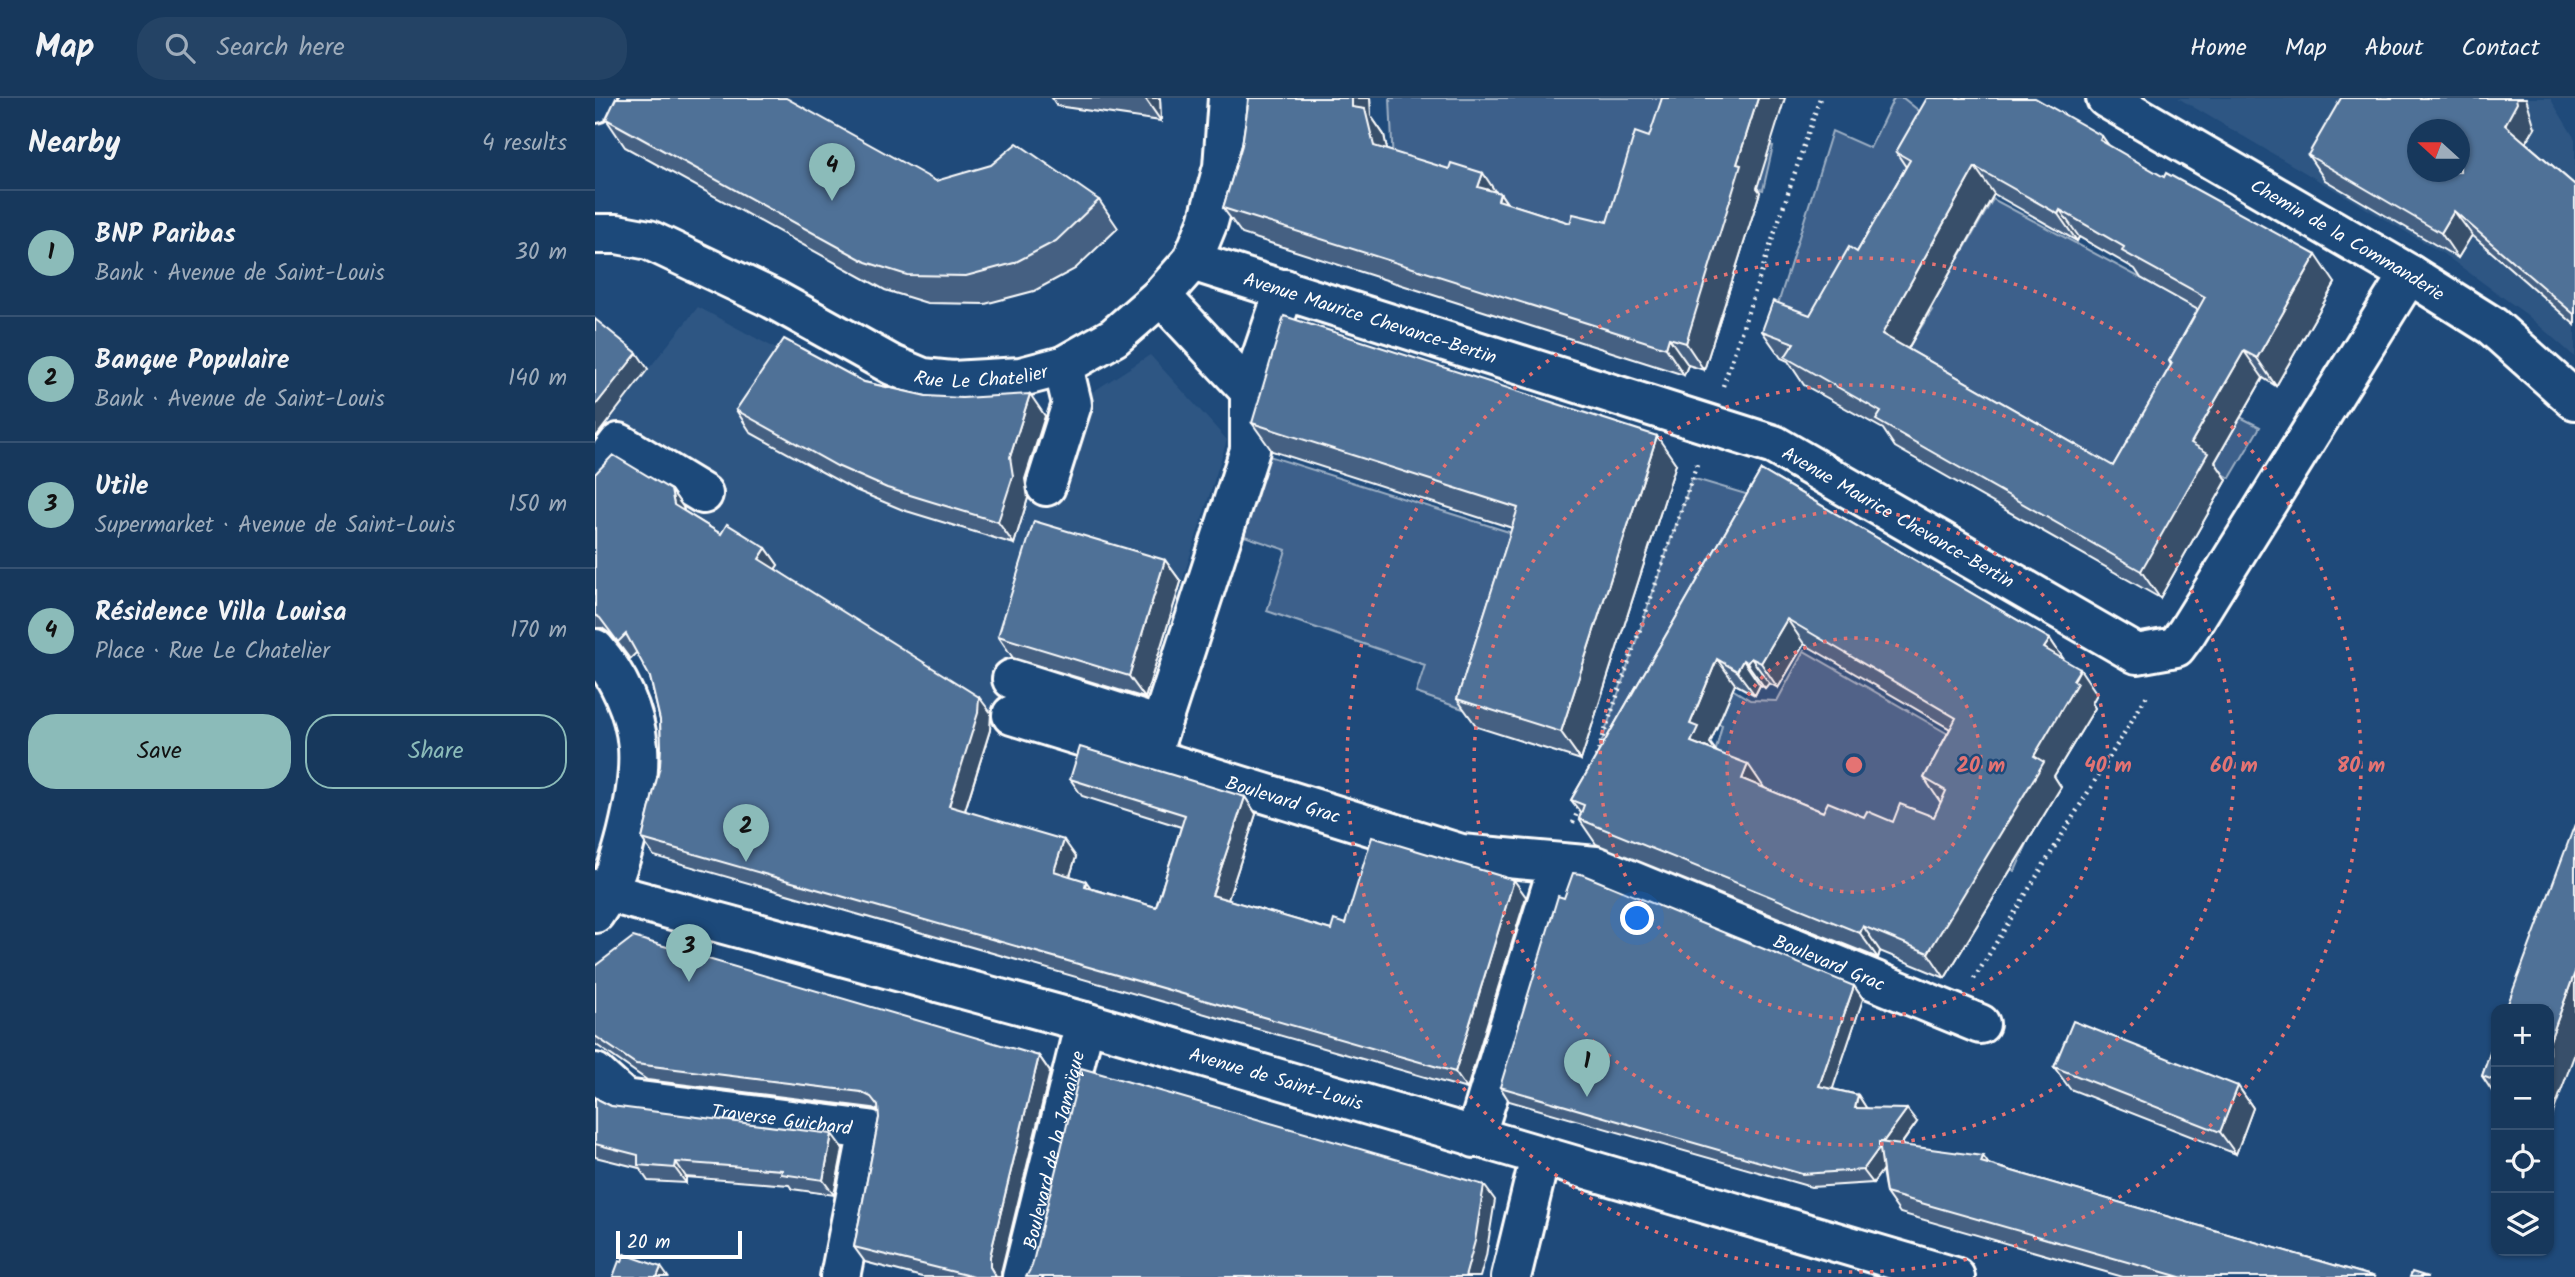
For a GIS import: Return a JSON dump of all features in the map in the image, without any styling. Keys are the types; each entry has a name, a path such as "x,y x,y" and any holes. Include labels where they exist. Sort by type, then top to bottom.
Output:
{"street":[{"path":"595,103 598,98"},
{"name":"Rue Le Chatelier","path":"595,234 617,234 649,240 773,299 891,365 923,378 953,381 1021,377 1063,366 1114,337 1161,296 1192,261 1208,222 1223,167 1228,98"},
{"name":"Chemin de la Commanderie","path":"2106,98 2409,274 2492,326 2575,400"},
{"name":"Avenue Maurice Chevance-Bertin","path":"1192,261 1774,444 2137,654 2176,647"},
{"path":"2176,647 2409,274"},
{"path":"1155,742 1250,450 1250,391 1285,289"},
{"path":"1161,296 1250,391"},
{"path":"1046,485 1072,404 1063,366"},
{"path":"595,474 619,443 703,494"},
{"path":"595,649 615,671 638,747 630,819 600,898"},
{"name":"Boulevard Grac","path":"1012,697 1155,742 1461,854 1595,866 1966,1018"},
{"path":"1475,1138 1559,863"},
{"name":"Avenue de Saint-Louis","path":"600,898 1085,1022 1955,1277"},
{"name":"Boulevard de la Jamaïque","path":"1022,1277 1085,1022"},
{"name":"Traverse Guichard","path":"595,1073 624,1098 869,1130 840,1277"},
{"path":"1511,1277 1540,1157"}],"path":[{"path":"1593,767 1820,98"},
{"path":"1966,1018 2176,647"},
{"path":"1559,863 1580,803"}],"shaded area":[{"path":"1390,98 1676,98 1671,116 1773,146 1763,190 1653,157 1631,244 1393,166"},
{"path":"1894,98 1903,98 1943,130 1904,224 1959,258 1993,199 2204,312 2186,390 2260,427 2230,478 2165,440 2130,489 1902,357 1932,310 1869,275 1829,342 1774,317 1832,131 1870,148"},
{"path":"2178,98 2550,98 2575,139 2575,357 2526,314 2442,253"},
{"path":"698,307 879,404 977,421 1055,416 1150,355 1227,440 1135,729 1003,687 970,792 595,557 595,436"},
{"path":"1250,450 1531,539 1475,713 1416,693 1425,665 1267,611 1286,550 1224,529"},
{"path":"1692,478 1766,500 1683,659 1750,700 1777,701 1804,651 1969,746 1941,791 2027,844 2015,871 1918,815 1889,838 1730,781 1714,758 1722,725 1660,703 1593,767"}],"building":[{"path":"616,98 786,98 936,181 991,165 1017,143 1099,200 1056,241 1014,263 966,276 907,275 866,262 606,119"},
{"path":"1249,98 1352,98 1352,107 1365,109 1374,146 1449,169 1451,163 1483,173 1478,187 1500,193 1498,200 1570,223 1573,214 1607,222 1635,132 1649,137 1662,98 1758,98 1737,164 1741,165 1686,343 1669,338 1666,348 1223,208 1242,145"},
{"path":"1927,98 2035,98 2102,136 2100,140 2164,177 2166,173 2316,255 2257,358 2244,351 2191,443 2208,453 2141,571 1876,420 1881,412 1785,357 1794,343 1762,331 1773,301 1810,315 1849,247 1857,252 1910,160 1896,152","holes":["1975,167 2058,214 2060,210 2124,247 2122,251 2205,297 2169,361 2172,363 2113,466 1882,334"]},
{"path":"2341,98 2516,98 2517,103 2505,125 2575,185 2575,315 2454,211 2441,233 2308,155"},
{"path":"1284,316 1657,436 1561,732 1457,699 1518,508 1252,423"},
{"path":"595,319 637,353 595,406"},
{"path":"784,339 864,382 926,396 962,398 1030,394 1010,457 1013,476 998,522 887,488 837,466 736,410"},
{"path":"613,455 671,490 674,505 721,534 727,524 766,548 759,559 979,697 978,713 949,806 1064,840 1054,871 1086,881 1085,887 1156,907 1185,815 1070,779 1080,747 1245,797 1212,895 1331,930 1334,920 1345,924 1372,837 1514,880 1455,1072 642,839 660,766 660,720 650,677 626,634 618,642 595,615 595,474"},
{"path":"1761,470 2050,639 2044,648 2080,669 2073,680 2077,683 2034,756 2044,762 1928,953 1863,926 1860,933 1579,819 1584,805 1571,800","holes":["1787,619 1956,718 1924,778 1946,791 1934,817 1900,804 1893,822 1867,811 1864,817 1828,802 1823,812 1742,779 1748,764 1691,742 1698,727 1690,724 1717,659 1737,671 1743,660 1747,663 1751,658 1761,663"]},
{"path":"1034,521 1165,560 1129,676 998,636"},
{"path":"2575,824 2575,972 2554,1029 2554,1004 2508,1004"},
{"path":"1573,873 1854,986 1819,1086 1858,1095 1855,1108 1907,1109 1883,1142 1879,1142 1879,1148 1863,1170 1802,1174 1500,1087 1558,896 1564,898"},
{"path":"633,937 1039,1056 990,1256 990,1267 996,1277 974,1277 854,1247 879,1118 878,1106 871,1097 861,1092 636,1064 595,1036 595,966"},
{"path":"2073,1021 2238,1086 2220,1132 2054,1067"},
{"path":"2491,1050 2491,1079 2482,1076"},
{"path":"1081,1068 1484,1185 1475,1241 1465,1277 1026,1277 1032,1266"},
{"path":"595,1097 611,1106 832,1134 823,1180 781,1174 782,1170 676,1162 675,1168 638,1165 638,1155 595,1144"},
{"path":"1879,1142 1983,1156 1981,1162 2375,1277 2180,1277 1886,1193"},
{"path":"624,1254 661,1267 657,1277 613,1277"},
{"path":"2412,1272 2428,1277 2410,1277"}],"place":[{"name":"Résidence Villa Louisa","path":"832,201"},
{"name":"Banque Populaire","path":"746,862"},
{"name":"Utile","path":"689,982"},
{"name":"BNP Paribas","path":"1587,1097"}]}
